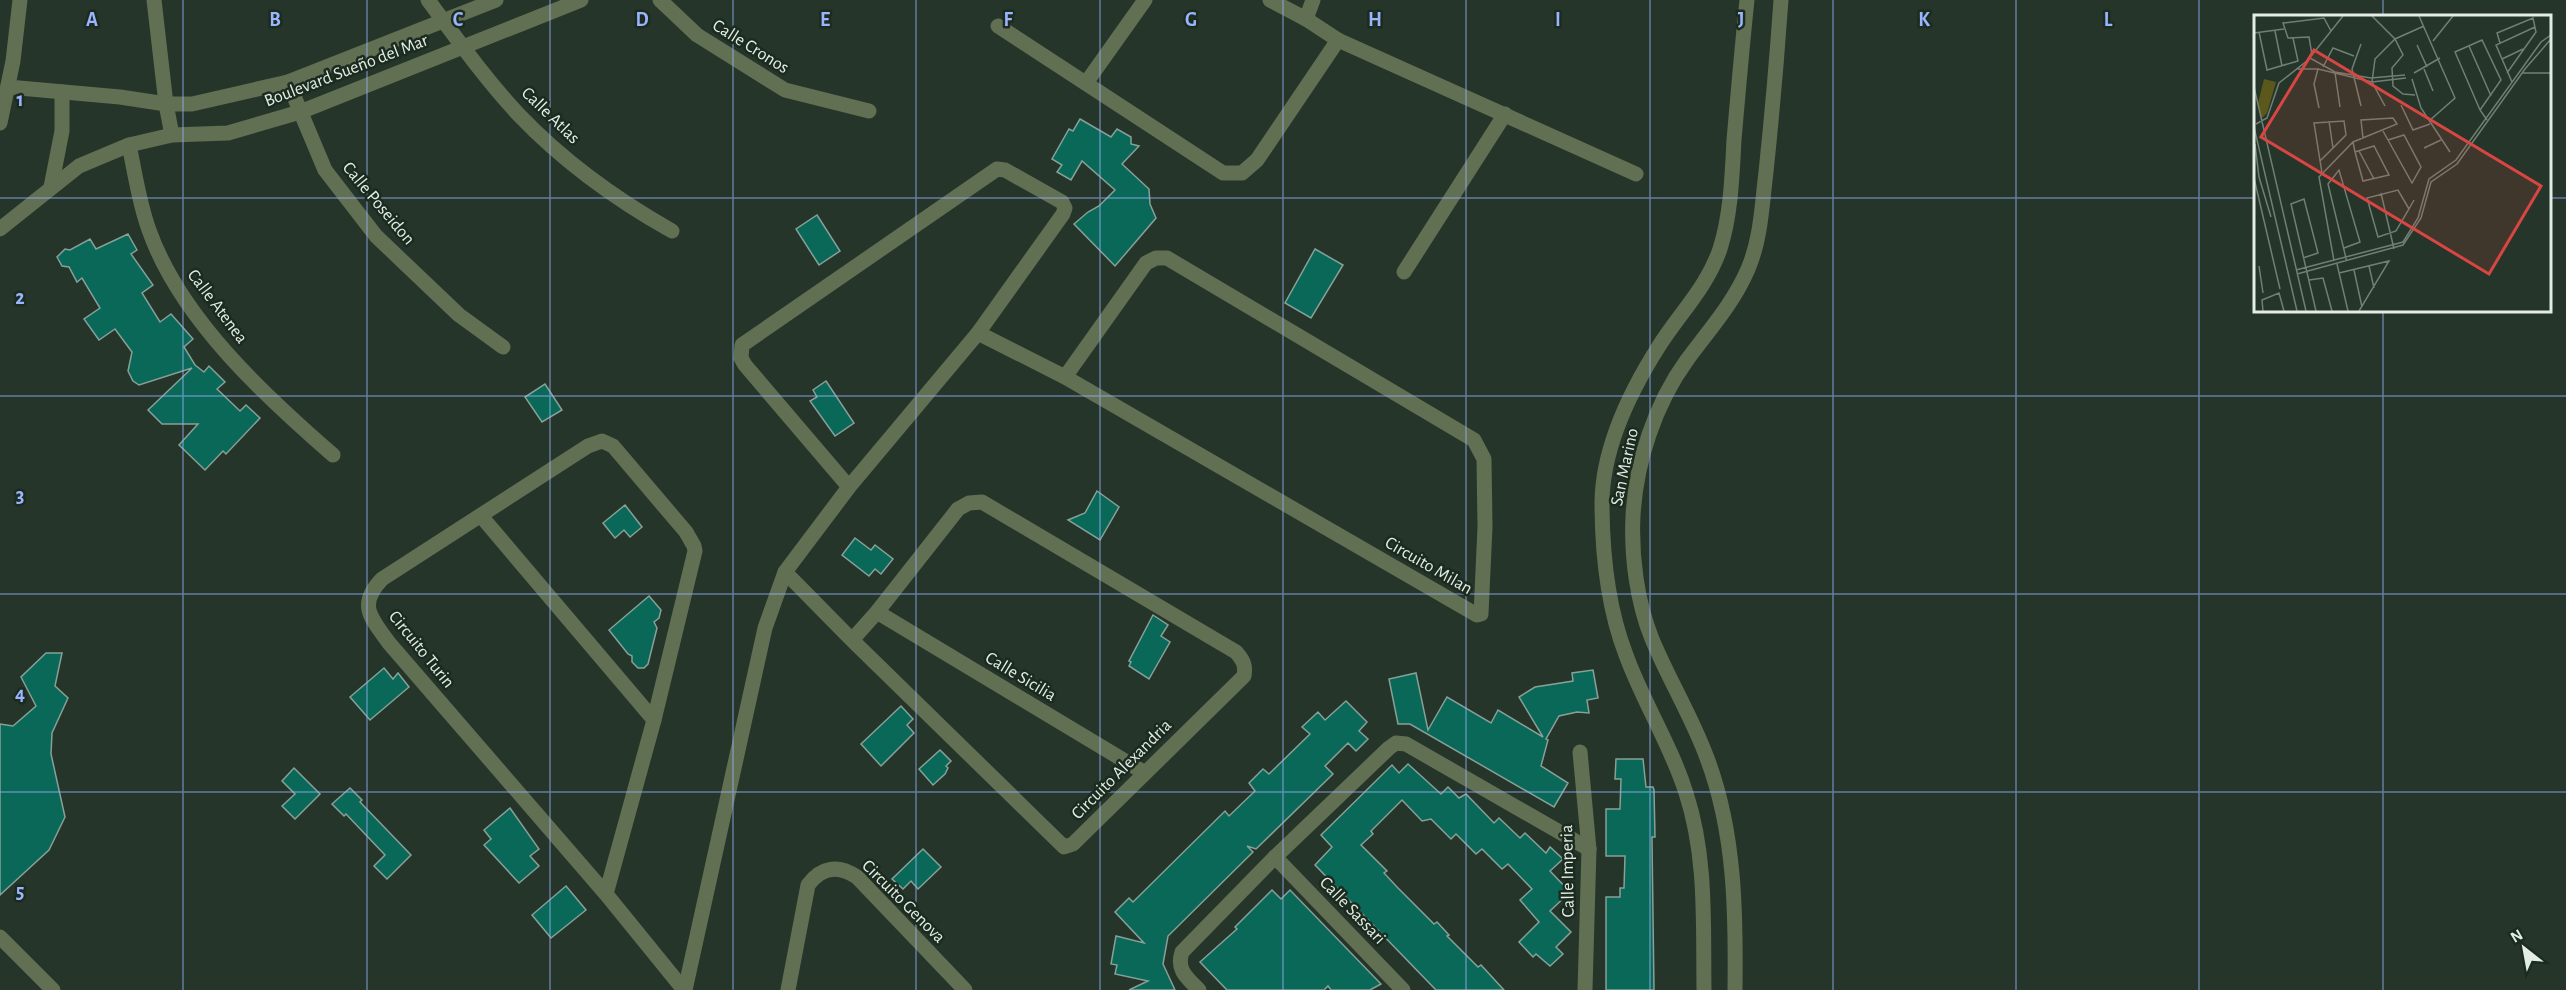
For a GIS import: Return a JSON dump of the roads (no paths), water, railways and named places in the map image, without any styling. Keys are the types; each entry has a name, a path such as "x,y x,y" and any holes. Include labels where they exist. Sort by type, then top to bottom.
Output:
{"street":[{"path":"0,123 13,61 20,0"},
{"path":"154,0 166,104 172,135"},
{"name":"Calle Atlas","path":"428,0 519,115 570,161 628,206 672,231"},
{"name":"Boulevard Sueño del Mar","path":"8,87 120,97 166,104 192,104 288,82 496,0"},
{"name":"Boulevard Sueño del Mar","path":"0,229 80,166 129,145 172,135 228,133 300,112 463,45 581,0"},
{"name":"Calle Cronos","path":"660,0 697,35 785,90 869,111"},
{"path":"1086,83 1145,0"},
{"path":"1270,0 1306,19 1338,40 1636,174"},
{"path":"1306,19 1313,0"},
{"name":"San Marino","path":"1704,990 1703,874 1695,826 1686,793 1615,624 1606,578 1602,499 1605,472 1615,437 1634,387 1660,344 1695,298 1709,274 1719,249 1729,214 1747,0"},
{"name":"San Marino","path":"1735,990 1732,864 1728,833 1707,758 1652,638 1642,610 1633,552 1633,516 1636,489 1648,437 1667,391 1735,295 1749,267 1758,238 1772,116 1781,0"},
{"path":"998,26 1223,173 1242,173 1257,160 1338,40"},
{"path":"0,47 13,61"},
{"name":"Calle Poseidon","path":"288,82 325,170 376,236 459,315 503,347"},
{"path":"51,187 62,131 62,92"},
{"path":"1404,272 1505,114"},
{"name":"Calle Atenea","path":"129,145 149,230 176,286 222,347 299,426 333,455"},
{"path":"684,990 765,628 785,572 849,487 978,333 1063,214 1065,208 1062,202 1005,170 997,169 746,341 740,351 745,365 849,487"},
{"name":"Circuito Milan","path":"978,333 1065,377 1477,615 1480,614 1485,527 1484,459 1474,440 1167,258 1156,258 1146,263 1065,377"},
{"name":"Circuito Turin","path":"654,720 695,558 694,546 686,532 613,446 602,441 588,446 382,579 372,589 368,600 369,610 389,643 606,894 684,990"},
{"name":"Circuito Alexandria","path":"785,572 1064,847 1073,844 1244,676 1246,668 1243,659 1236,652 982,502 969,503 958,509 877,612"},
{"path":"481,516 654,720 606,894"},
{"path":"852,640 877,612"},
{"name":"Calle Sicilia","path":"877,612 1145,773"},
{"path":"1199,990 1182,973 1179,962 1182,952 1275,857 1396,743 1406,744 1588,849"},
{"name":"Calle Imperia","path":"1580,752 1588,849 1586,990"},
{"name":"Calle Sassari","path":"1275,857 1403,990"},
{"name":"Circuito Genova","path":"788,990 808,885 815,875 836,868 847,870 857,877 965,990"},
{"path":"0,937 52,990"}]}
